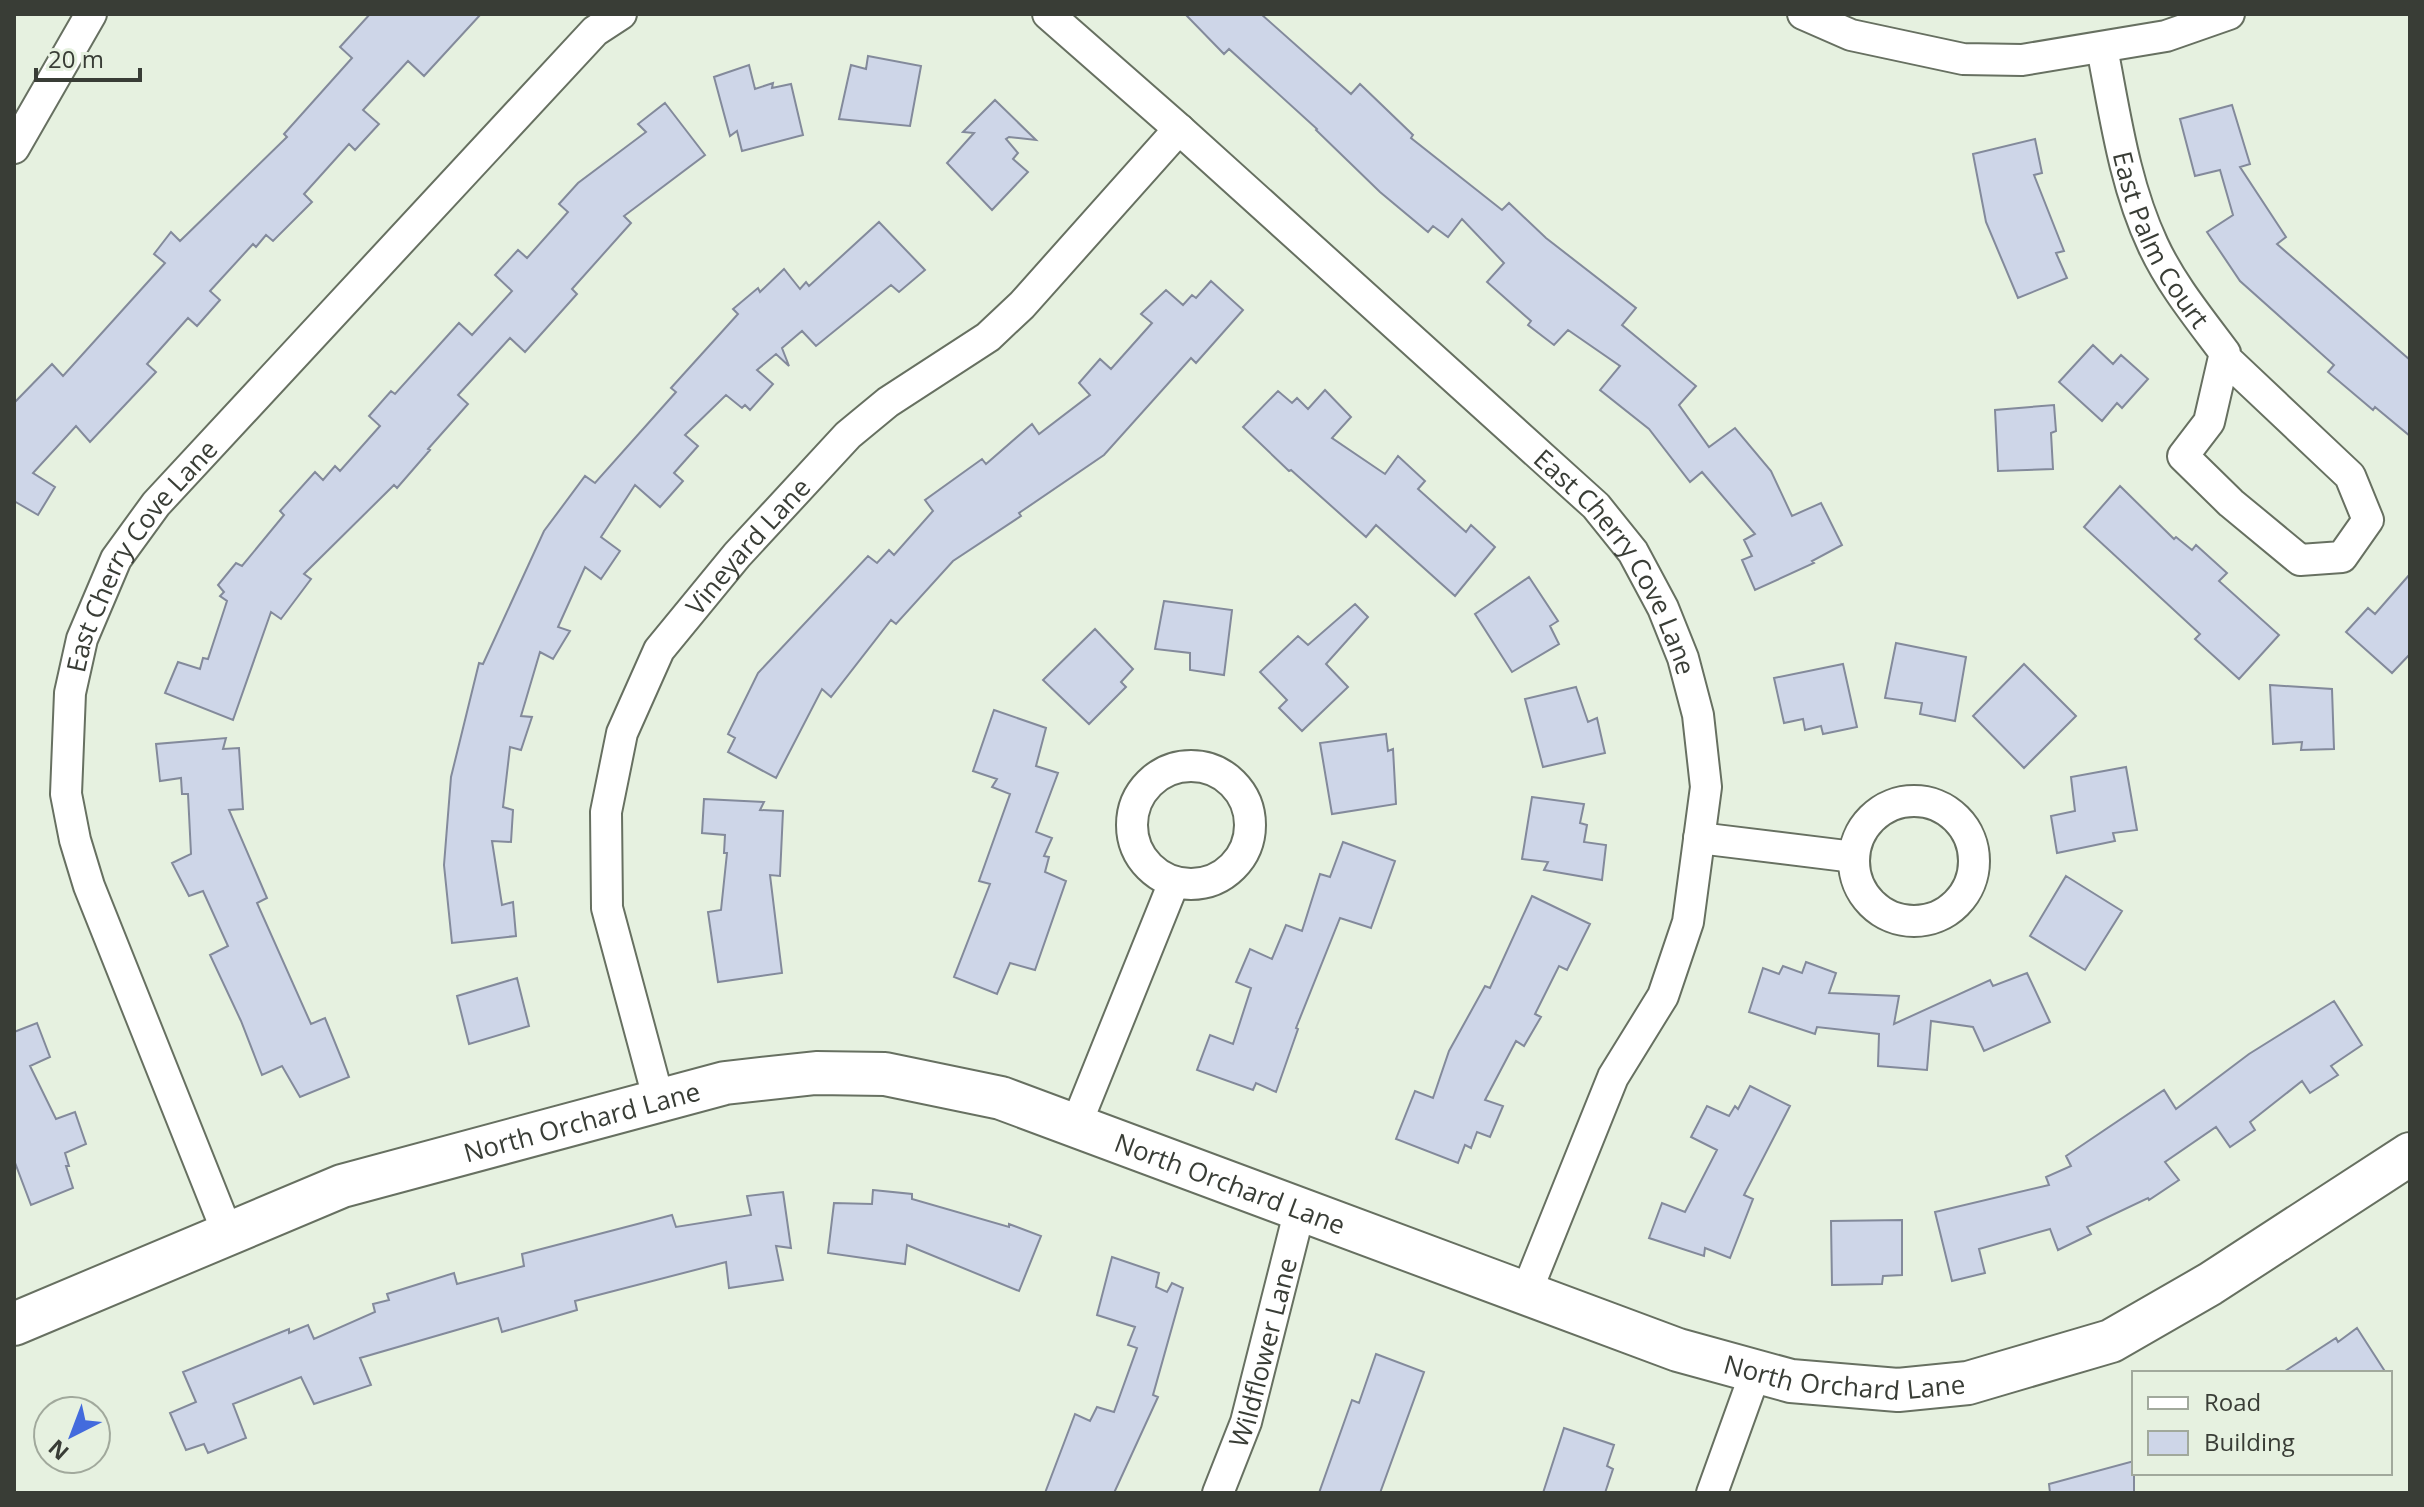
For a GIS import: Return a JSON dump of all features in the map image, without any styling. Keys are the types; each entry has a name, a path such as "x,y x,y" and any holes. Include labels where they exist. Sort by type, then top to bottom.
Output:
{"street":[{"path":"14,148 91,14"},
{"name":"East Cherry Cove Lane","path":"228,1234 89,886 75,840 66,794 70,693 82,639 116,559 156,504 595,31 621,14"},
{"name":"East Cherry Cove Lane","path":"1048,14 1596,506 1633,552 1663,608 1683,658 1698,715 1706,787 1688,922 1663,996 1613,1077 1526,1293"},
{"path":"1803,14 1851,35 1963,59 2022,60 2166,36 2229,14"},
{"name":"East Palm Court","path":"2102,48 2132,192 2153,246 2178,290 2225,353 2224,357 2209,422 2183,456 2231,503 2300,560 2342,557 2368,520 2350,476 2224,357"},
{"name":"Vineyard Lane","path":"659,1101 607,908 606,812 622,733 659,650 737,555 848,435 888,402 988,337 1022,305 1179,129"},
{"path":"1923,800 1942,807 1958,819 1970,836 1975,855 1974,875 1966,893 1953,908 1935,918 1916,921 1896,919 1879,909 1865,895 1856,877 1854,857 1858,838 1868,821 1884,808 1903,801 1923,800"},
{"path":"1699,838 1854,857"},
{"path":"1076,1125 1174,882"},
{"name":"North Orchard Lane","path":"14,1324 342,1186 725,1083 816,1073 885,1074 1001,1098 1678,1350 1791,1381 1898,1390 1968,1383 2111,1341 2210,1284 2410,1154"},
{"name":"Wildflower Lane","path":"1218,1493 1246,1422 1300,1209"},
{"path":"1712,1493 1756,1371"}],"building":[{"path":"370,14 481,14 424,76 408,61 363,110 379,124 355,150 349,144 304,194 312,202 273,241 266,235 256,247 253,244 210,291 220,300 197,326 188,318 147,364 156,372 90,442 76,426 33,473 55,487 38,515 14,501 14,403 52,364 63,376 165,263 154,254 171,232 180,241 287,137 284,134 352,58 340,47"},
{"path":"1185,14 1261,14 1351,94 1360,84 1413,135 1411,138 1502,210 1509,203 1546,238 1636,308 1622,325 1696,386 1679,405 1709,447 1735,428 1771,471 1792,516 1821,503 1842,545 1812,561 1814,563 1755,590 1742,560 1752,556 1744,540 1755,534 1702,472 1690,482 1649,429 1600,390 1620,366 1568,330 1554,345 1528,325 1531,321 1487,282 1504,263 1462,219 1448,237 1433,226 1428,232 1380,192 1317,129 1229,49 1224,54"},
{"path":"868,56 921,66 910,126 839,119 851,65 866,69"},
{"path":"749,65 755,89 773,83 772,88 791,84 803,135 742,151 737,131 730,136 714,77"},
{"path":"995,100 1036,140 1006,139 1018,153 1013,159 1028,172 992,210 947,163 974,133 963,132"},
{"path":"665,103 705,155 624,216 631,223 572,289 577,294 525,352 510,338 458,395 468,404 397,488 394,485 304,574 311,579 281,619 271,612 233,720 165,693 178,662 200,669 203,658 208,659 227,601 220,596 224,592 218,585 236,563 242,566 284,515 280,511 315,472 323,480 335,466 340,471 380,426 369,416 391,391 395,394 459,323 472,335 512,291 495,275 518,250 527,258 568,212 559,204 578,183 646,132 638,124"},
{"path":"2232,105 2250,164 2240,167 2286,237 2277,244 2410,360 2410,436 2328,372 2334,365 2240,281 2207,232 2233,215 2220,170 2195,176 2180,119"},
{"path":"2035,139 2042,173 2034,175 2064,251 2056,253 2067,278 2018,298 1986,222 1973,154"},
{"path":"879,222 925,270 899,292 891,285 816,346 802,331 782,348 789,366 776,354 757,370 773,384 750,410 745,405 742,408 726,395 685,435 698,446 674,473 683,481 660,507 635,485 601,537 620,551 601,579 585,567 558,627 570,631 553,659 540,652 521,716 532,717 521,750 510,747 503,807 513,810 511,842 492,841 502,905 513,902 516,936 452,943 444,865 451,777 479,663 483,664 544,531 585,476 595,483 676,392 671,388 738,314 733,309 758,288 760,292 784,269 800,289 806,282 809,286"},
{"path":"1211,281 1243,310 1196,363 1191,358 1104,455 953,561 896,624 891,620 831,697 822,689 776,778 728,752 735,738 728,734 758,673 868,556 877,563 889,550 894,555 933,511 925,500 982,459 986,464 1032,424 1039,434 1090,395 1079,383 1100,359 1111,369 1152,323 1141,314 1166,290 1183,305 1192,295 1196,298"},
{"path":"2093,345 2113,364 2121,355 2148,379 2122,408 2117,403 2102,421 2059,382"},
{"path":"1325,390 1351,417 1332,438 1385,474 1398,456 1425,481 1418,489 1466,532 1471,525 1495,547 1455,596 1376,525 1366,537 1243,427 1278,391 1292,403 1297,398 1308,409"},
{"path":"2054,405 2056,431 2051,433 2053,469 1998,471 1995,410"},
{"path":"2120,486 2174,539 2176,537 2192,550 2196,545 2227,573 2219,581 2279,635 2239,679 2195,639 2200,634 2084,527"},
{"path":"2410,574 2410,654 2392,673 2346,632 2368,608 2375,614"},
{"path":"1529,577 1558,621 1550,626 1559,644 1512,672 1475,614"},
{"path":"1164,601 1232,610 1224,675 1190,670 1190,653 1155,649"},
{"path":"1355,604 1368,617 1326,664 1348,687 1302,731 1279,708 1287,700 1260,672 1298,636 1308,645"},
{"path":"1095,629 1133,669 1121,682 1126,687 1089,724 1043,680"},
{"path":"1896,643 1966,657 1955,721 1920,714 1922,703 1885,698"},
{"path":"1843,664 1857,727 1823,734 1821,726 1805,730 1803,719 1784,723 1774,678"},
{"path":"2024,664 2076,716 2024,768 1973,716"},
{"path":"2270,685 2332,689 2334,749 2301,750 2302,742 2273,744"},
{"path":"1576,687 1588,722 1597,718 1605,753 1543,767 1525,699"},
{"path":"994,710 1046,728 1036,766 1058,773 1036,832 1052,838 1044,856 1049,857 1045,872 1066,881 1035,970 1010,963 997,994 954,977 990,884 979,881 1010,794 992,787 997,779 973,771"},
{"path":"1386,734 1388,751 1393,749 1396,804 1332,814 1320,743"},
{"path":"226,738 223,749 239,748 243,809 229,810 267,898 257,903 311,1024 325,1018 349,1077 300,1097 282,1066 262,1075 210,955 228,946 203,891 189,896 172,863 191,854 188,794 182,794 181,778 160,781 156,744"},
{"path":"2126,767 2137,830 2113,833 2115,841 2057,853 2051,816 2075,811 2071,777"},
{"path":"1532,797 1584,804 1580,823 1587,825 1584,842 1606,845 1602,880 1544,870 1548,862 1522,859"},
{"path":"704,799 764,802 760,810 783,811 780,876 770,875 782,973 718,982 708,912 721,910 727,853 724,853 725,835 702,833"},
{"path":"1343,842 1395,861 1371,928 1340,918 1296,1028 1276,1092 1256,1083 1253,1090 1197,1070 1210,1035 1233,1044 1251,988 1236,982 1250,949 1272,959 1286,925 1302,931 1320,874 1330,877"},
{"path":"2066,876 2122,911 2085,970 2030,936"},
{"path":"1532,896 1590,924 1567,970 1559,966 1535,1014 1541,1017 1524,1046 1516,1041 1485,1100 1503,1106 1490,1137 1477,1132 1471,1148 1465,1145 1458,1163 1396,1139 1415,1091 1433,1098 1449,1051 1485,986 1490,988"},
{"path":"1806,962 1836,973 1829,993 1899,996 1894,1024 1990,980 1993,986 2027,973 2050,1022 1984,1051 1973,1027 1931,1021 1927,1070 1878,1066 1879,1034 1817,1027 1815,1034 1749,1012 1763,968 1779,974 1783,966 1802,973"},
{"path":"517,978 529,1026 469,1044 457,996"},
{"path":"2334,1001 2362,1045 2331,1066 2338,1075 2310,1093 2302,1081 2250,1122 2255,1130 2230,1147 2216,1127 2165,1162 2179,1180 2149,1200 2087,1227 2091,1234 2058,1250 2050,1229 1979,1249 1985,1273 1952,1281 1935,1212 2049,1185 2046,1177 2071,1166 2066,1156 2164,1090 2176,1109 2249,1054"},
{"path":"37,1023 50,1057 30,1066 56,1119 75,1112 86,1144 65,1153 73,1188 31,1205 14,1160 14,1032"},
{"path":"1750,1086 1790,1106 1744,1195 1753,1199 1730,1258 1705,1248 1704,1256 1649,1238 1662,1203 1685,1212 1717,1150 1691,1137 1707,1106 1729,1116 1735,1106 1738,1109"},
{"path":"873,1190 912,1194 912,1199 1009,1227 1009,1224 1041,1236 1019,1291 907,1245 905,1264 828,1253 834,1203 872,1204"},
{"path":"783,1192 791,1248 776,1246 783,1280 729,1288 726,1262 575,1301 577,1310 502,1332 498,1318 360,1358 371,1385 314,1404 301,1377 233,1404 246,1438 208,1453 204,1444 186,1450 170,1413 196,1402 183,1372 289,1329 289,1333 308,1325 314,1339 375,1312 373,1304 389,1300 387,1294 454,1273 457,1284 524,1266 522,1254 672,1215 676,1227 751,1215 747,1196"},
{"path":"1902,1220 1902,1275 1883,1276 1882,1284 1832,1285 1831,1221"},
{"path":"1112,1257 1159,1273 1156,1287 1167,1292 1172,1283 1183,1288 1153,1395 1158,1397 1114,1493 1045,1493 1075,1414 1090,1421 1097,1407 1114,1412 1137,1348 1128,1345 1135,1327 1097,1315"},
{"path":"2357,1328 2385,1371 2285,1371 2336,1338 2338,1342"},
{"path":"1376,1354 1424,1372 1380,1493 1319,1493 1352,1400 1359,1403"},
{"path":"1564,1428 1614,1445 1607,1466 1613,1469 1605,1493 1543,1493"},
{"path":"2132,1462 2134,1493 2050,1493 2049,1484"}]}
